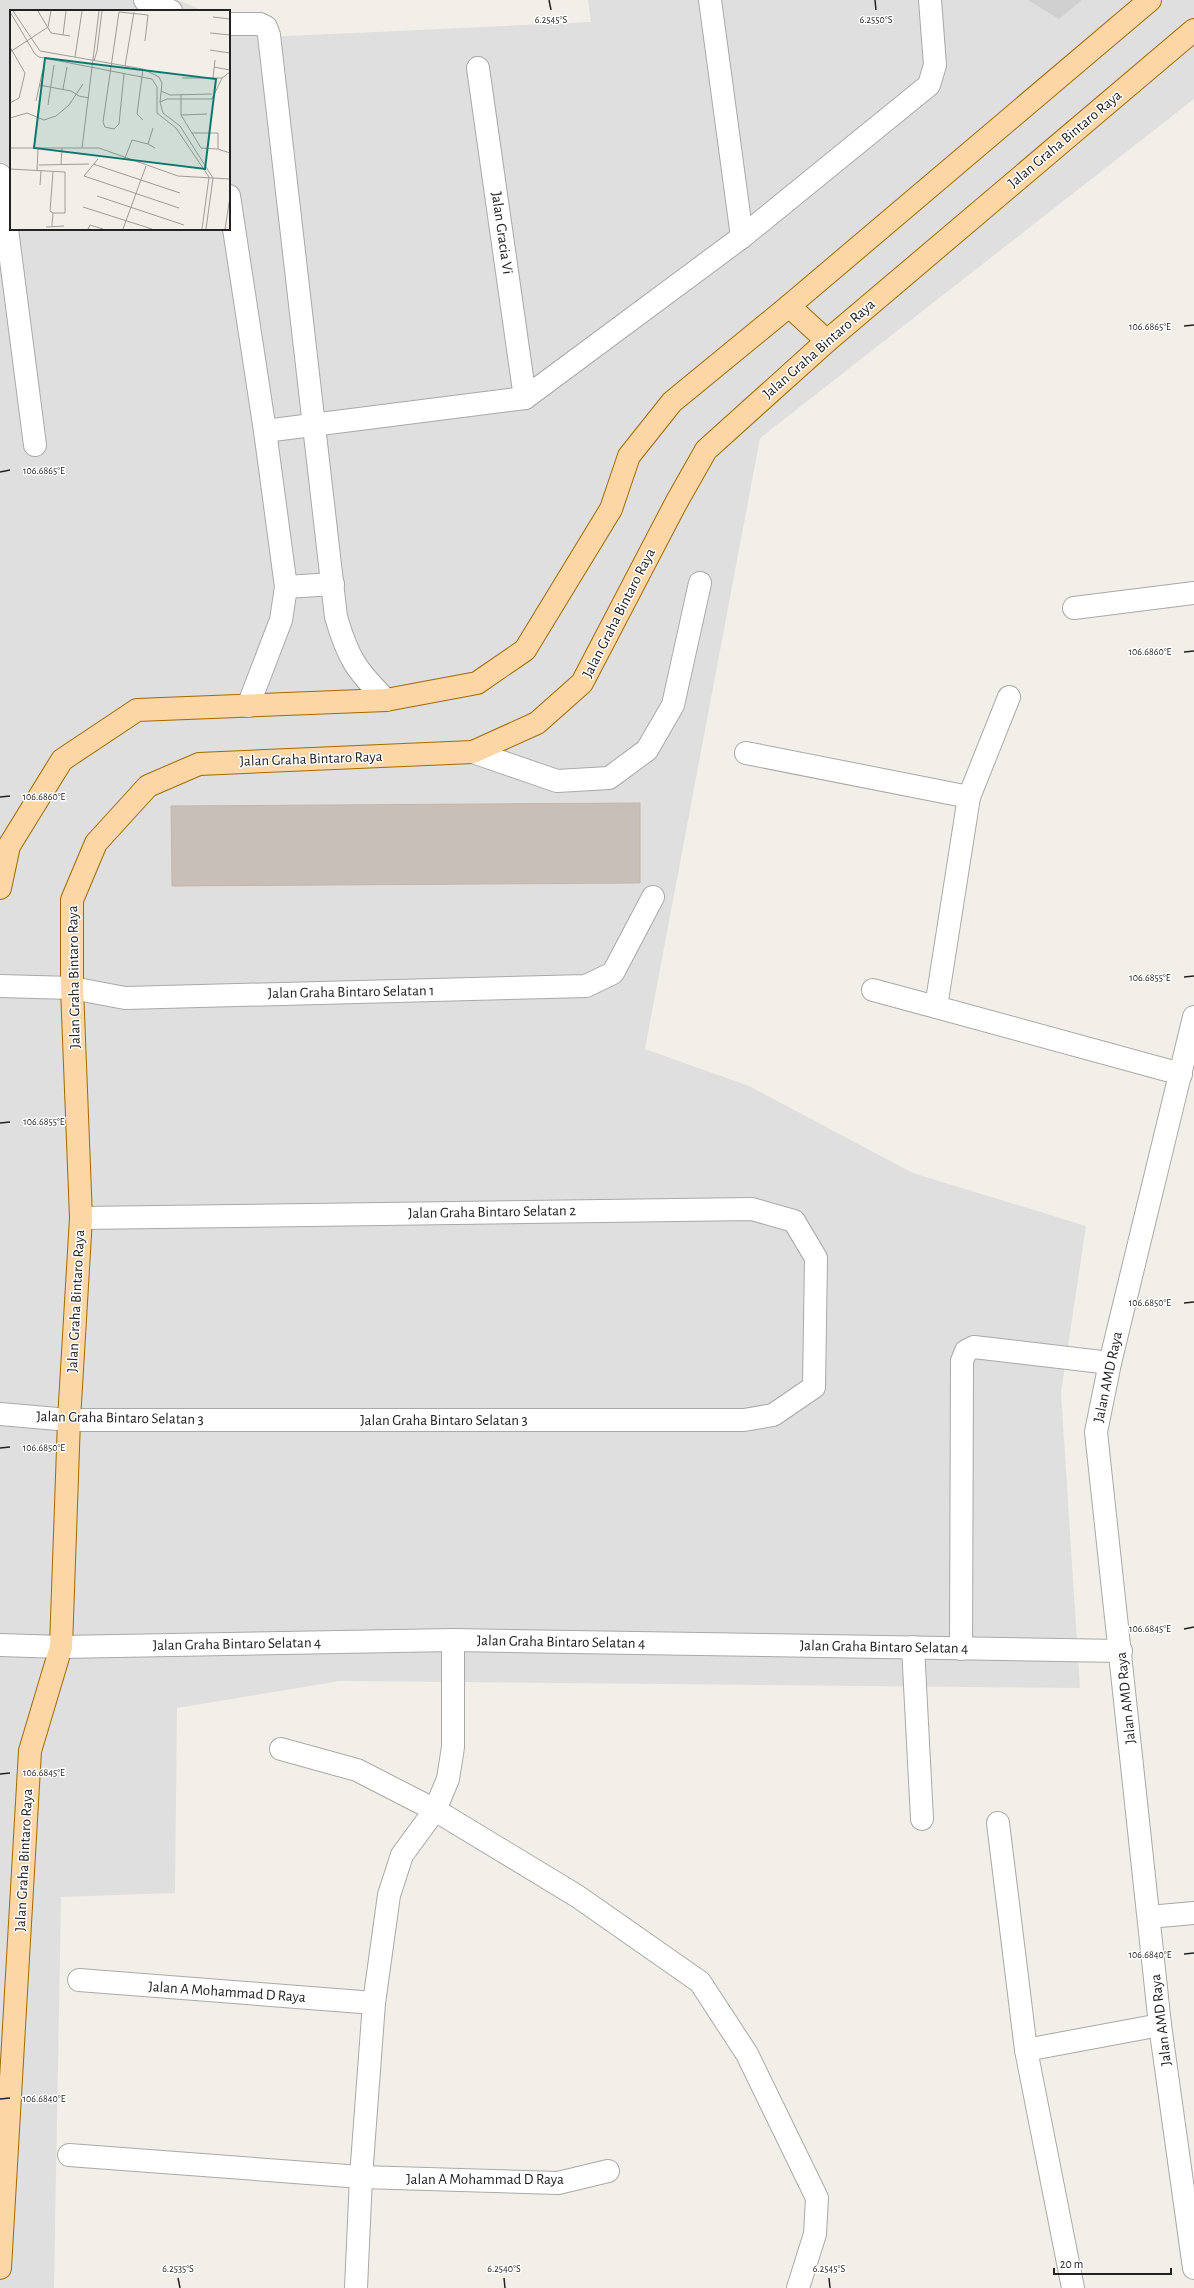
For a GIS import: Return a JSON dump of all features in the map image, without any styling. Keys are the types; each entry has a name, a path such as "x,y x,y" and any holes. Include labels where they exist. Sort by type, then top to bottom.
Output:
{"main road":[{"path":"0,888 9,846 62,760 137,710 386,700 477,683 524,650 611,509 629,456 672,402 789,306 1150,0"},
{"name":"Jalan Graha Bintaro Raya","path":"0,2268 30,1751 61,1647 69,1420 81,1218 72,988 72,900 96,843 148,786 199,764 473,752 537,723 582,684 676,503 706,450 827,341 1194,30"},
{"path":"789,306 827,341"}],"street":[{"path":"145,0 169,10"},
{"path":"710,0 742,237"},
{"path":"265,431 525,398 742,237 929,85 936,65 930,0"},
{"path":"230,24 260,24 266,27 269,35 336,617 345,649 360,674 386,700"},
{"name":"Jalan Gracia Vi","path":"478,68 525,398"},
{"path":"0,174 35,445"},
{"path":"230,203 265,431 286,587 281,620 248,706"},
{"path":"473,752 558,781 609,778 647,750 673,705 700,583"},
{"path":"286,587 333,584"},
{"path":"1074,608 1194,593"},
{"path":"936,1007 969,797 1009,697"},
{"path":"746,752 969,797"},
{"name":"Jalan Graha Bintaro Selatan 1","path":"0,986 72,988 125,998 586,986 613,973 653,897"},
{"path":"873,990 1181,1074"},
{"name":"Jalan AMD Raya","path":"1194,1017 1110,1363 1096,1432 1121,1651 1160,2025 1192,2240 1194,2268"},
{"name":"Jalan Graha Bintaro Selatan 2","path":"81,1218 752,1209 794,1221 816,1258 815,1322"},
{"name":"Jalan Graha Bintaro Selatan 3","path":"0,1414 69,1420 744,1420 773,1415 814,1387 815,1322"},
{"path":"961,1649 962,1361 966,1350 974,1347 1110,1363"},
{"path":"356,2288 361,2178 374,2003 389,1895 402,1855 435,1810 448,1779 453,1747 454,1640"},
{"name":"Jalan Graha Bintaro Selatan 4","path":"0,1645 61,1647 454,1640 1121,1651"},
{"path":"913,1648 922,1819"},
{"path":"281,1749 357,1770 435,1810 577,1896 700,1982 747,2054 817,2198 815,2234 798,2288"},
{"path":"998,1823 1026,2050 1073,2288"},
{"path":"1149,1917 1194,1913"},
{"name":"Jalan A Mohammad D Raya","path":"79,1980 374,2003"},
{"path":"1026,2050 1160,2025"},
{"name":"Jalan A Mohammad D Raya","path":"69,2155 361,2178 558,2183 608,2171"}],"shaded area":[{"path":"0,0 178,0 202,10 10,10 10,230 230,230 230,21 266,37 591,22 588,0 1194,0 1194,99 760,438 645,1049 749,1086 913,1173 1086,1226 1061,1393 1080,1688 340,1681 177,1708 175,1893 61,1897 54,2288 0,2288"},
{"path":"1028,0 1082,0 1059,19"}],"building":[{"path":"640,803 640,883 172,886 171,806"}]}
